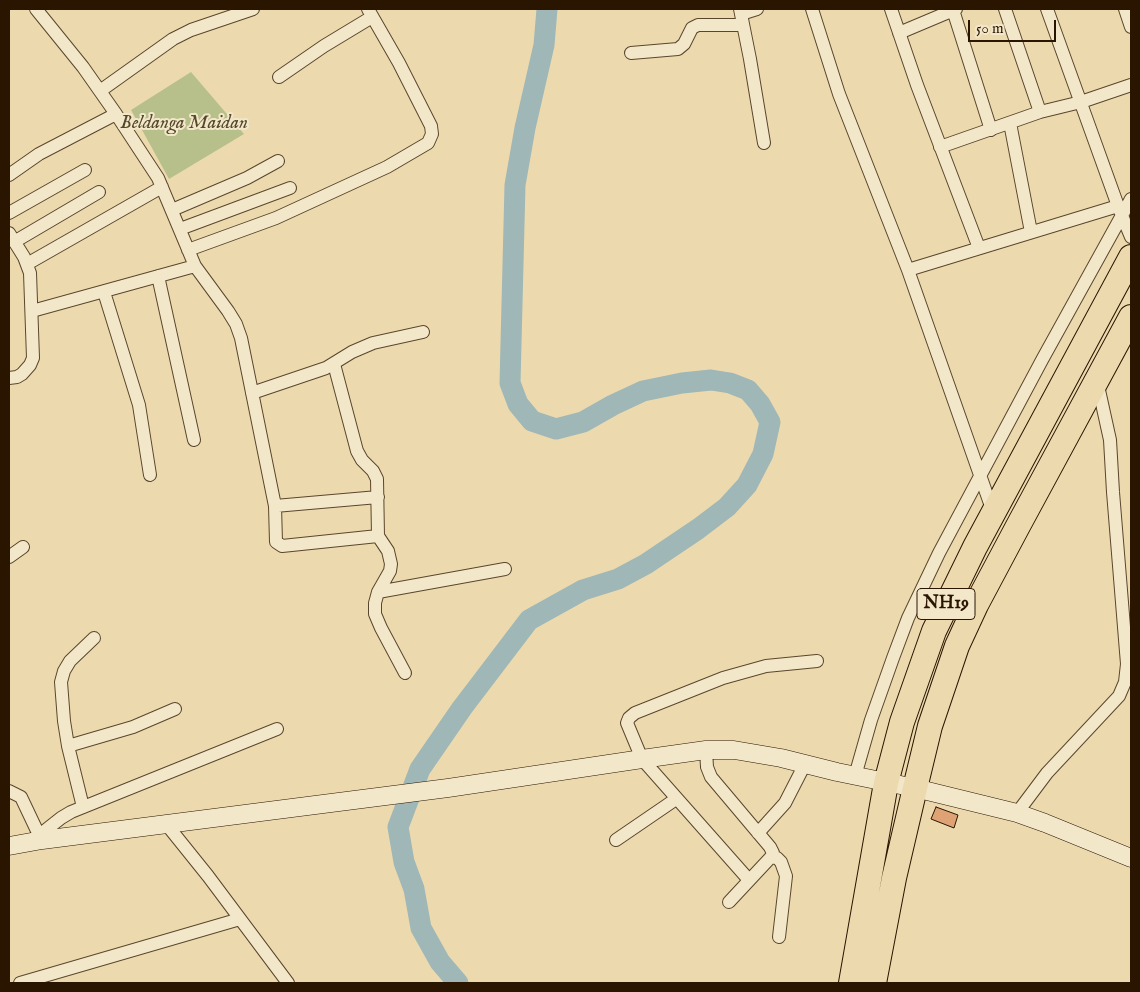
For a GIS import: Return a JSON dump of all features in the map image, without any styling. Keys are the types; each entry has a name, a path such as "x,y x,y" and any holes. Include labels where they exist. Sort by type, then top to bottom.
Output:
{"highway":[{"name":"NH19","path":"851,983 886,783 902,722 934,630 952,592 1131,257"},
{"name":"NH19","path":"874,983 894,878 930,726 957,646 1013,535 1131,317"}],"street":[{"path":"36,9 100,91 158,178 195,266 228,310 236,324 275,506 275,538 278,545 378,536"},
{"path":"100,91 173,39 191,30 253,9"},
{"path":"631,53 678,49 684,44 692,28 698,25 742,16 757,9"},
{"path":"812,9 839,94 908,270 994,513"},
{"path":"891,9 940,147 979,248"},
{"path":"1005,9 1040,112"},
{"path":"1047,9 1131,237"},
{"path":"1125,9 1131,28"},
{"path":"899,33 954,10 990,130"},
{"path":"188,250 276,218 387,166 428,143 432,134 431,126 399,63 370,13 279,76"},
{"path":"742,16 764,143"},
{"path":"940,147 1040,112 1081,102 1131,85"},
{"path":"9,175 39,154 116,114"},
{"path":"1010,123 1031,232"},
{"path":"172,210 246,178 278,161"},
{"path":"9,213 85,170"},
{"path":"27,264 162,187"},
{"path":"180,229 290,188"},
{"path":"9,378 22,374 34,358 30,273 24,257 12,238 99,192"},
{"path":"855,776 871,720 908,618 939,553 1120,211 1131,199"},
{"path":"908,270 1031,232 1120,211"},
{"path":"32,311 195,266"},
{"path":"158,276 194,440"},
{"path":"104,292 140,405 150,475"},
{"path":"252,393 310,375 373,342 423,332"},
{"path":"334,364 354,443 362,460 376,474 378,536 388,551 391,564 390,572 378,592 375,614 405,673"},
{"path":"1017,814 1047,772 1119,696 1125,682 1127,664 1112,492 1110,440 1097,381"},
{"path":"275,506 378,497"},
{"path":"9,556 23,548"},
{"path":"378,592 505,569"},
{"path":"83,807 68,746 61,682 64,670 70,661 94,638"},
{"path":"749,880 642,759 628,723 629,718 635,713 723,678 766,666 817,661"},
{"path":"68,746 133,727 175,709"},
{"path":"34,839 60,818 83,807 277,729"},
{"path":"9,846 34,839 167,825 448,788 706,750 734,750 915,788 1017,814 1045,823 1131,858"},
{"path":"706,750 706,767 711,777 773,853 729,902"},
{"path":"758,833 785,803 805,764"},
{"path":"9,791 21,797 34,839"},
{"path":"616,840 676,799"},
{"path":"167,825 208,876 288,983"},
{"path":"771,857 777,858 782,862 786,876 779,937"},
{"path":"20,983 240,919"},
{"path":"843,983 858,943"}],"green space":[{"name":"Beldanga Maidan","path":"191,72 244,134 169,179 131,110"}],"building":[{"path":"936,807 958,815 954,828 931,819"}],"waterway":[{"path":"458,983 440,962 421,928 414,889 404,862 398,827 420,769 462,708 529,620 583,590 618,579 646,564 727,507 747,485 763,454 770,422 760,404 748,390 730,383 711,380 682,383 643,391 583,422 556,429 532,421 518,404 510,383 515,185 525,128 544,45 547,9"}]}
